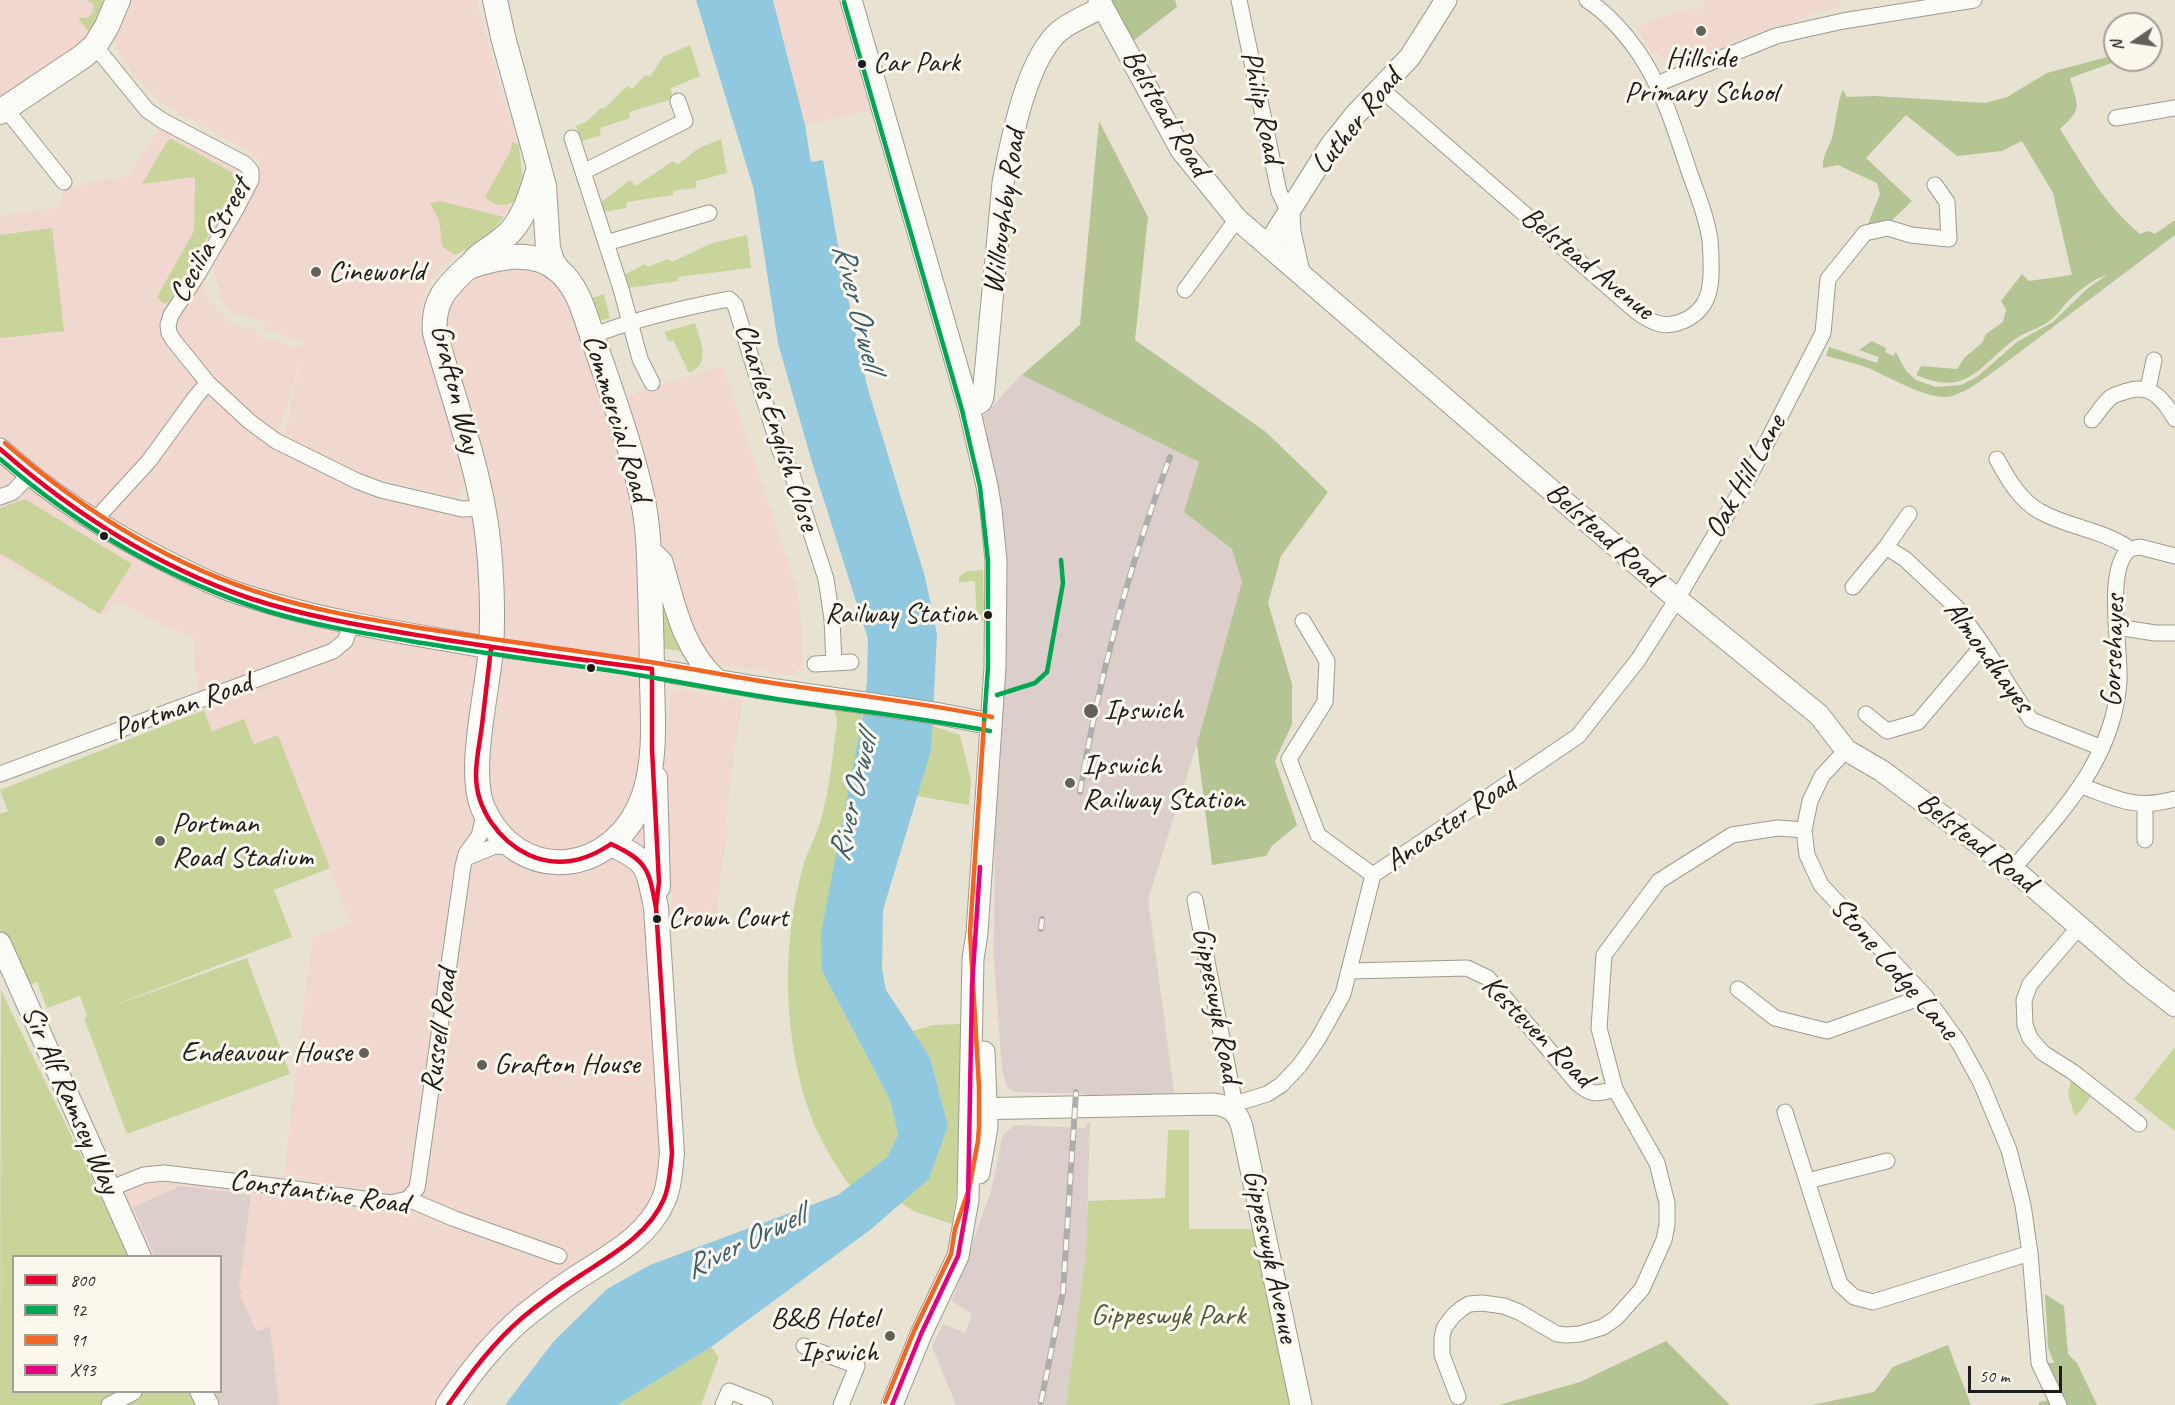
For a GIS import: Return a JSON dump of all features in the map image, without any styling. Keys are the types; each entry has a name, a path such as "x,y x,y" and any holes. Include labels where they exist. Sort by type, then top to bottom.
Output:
{"main road":[{"path":"2,110 95,46 103,35 118,0"},
{"path":"495,0 545,193 548,248 558,270"},
{"name":"Grafton Way","path":"491,648 490,561 485,508 435,333 434,321 437,305 453,280 476,258 512,230 531,196 539,168"},
{"path":"468,267 493,259 519,257 542,261 558,270"},
{"name":"Commercial Road","path":"558,270 571,286 583,308 639,485 645,512 648,551 652,669"},
{"path":"491,648 477,765 478,793 495,827 514,847 533,857 556,862 577,861 592,857 611,844 627,828 638,810 648,781 652,749"},
{"path":"652,669 652,749 659,882 656,907"},
{"path":"448,1405 482,1360 513,1326 566,1285 637,1237 656,1214 670,1180 672,1155 656,907 649,873 644,863 631,853 611,844"}],"street":[{"path":"851,0 969,408 987,486 995,552 996,634 973,977 979,1109 968,1200 958,1256 921,1334 892,1405"},
{"name":"Philip Road","path":"1239,0 1279,192 1289,212"},
{"name":"Luther Road","path":"1268,245 1331,145 1355,115 1410,57 1446,0"},
{"name":"Belstead Avenue","path":"1381,88 1637,312 1666,326 1687,320 1702,307 1710,287 1710,241 1701,206 1676,131 1657,84 1639,53 1623,32 1587,0"},
{"path":"1657,84 1776,36 1843,21 1974,0"},
{"name":"Willoughby Road","path":"969,408 981,402 983,397 1003,183 1023,100 1036,62 1046,45 1062,29 1101,3"},
{"name":"Belstead Road","path":"1101,3 1181,150 1237,219 1677,599 1819,715 1846,750 1882,771 2013,869 2135,975 2175,1006"},
{"name":"Cecilia Street","path":"95,46 147,110 250,167 251,180 236,209 207,260 171,315 168,325 169,333 208,383"},
{"path":"583,172 685,121 678,100"},
{"path":"2116,118 2175,108"},
{"path":"2,110 64,182"},
{"path":"573,138 640,359 652,383"},
{"name":"Oak Hill Lane","path":"1677,599 1749,477 1823,333 1828,279 1865,233 1888,228 1911,235 1948,239 1947,202 1935,185"},
{"path":"1289,212 1290,232 1299,272"},
{"path":"606,243 709,213"},
{"path":"1185,290 1237,219"},
{"name":"Charles English Close","path":"591,336 630,321 729,299 735,304 778,444 792,474 826,579 832,619 834,663"},
{"path":"2148,389 2154,360"},
{"path":"94,521 149,460 208,383 250,422 276,441 357,481 462,509 485,508"},
{"path":"2092,420 2114,396 2134,389 2148,389 2159,396 2175,419"},
{"path":"0,448 28,475 94,521 196,576 238,593 281,606 352,623 491,648 652,669 991,724"},
{"path":"1997,459 2013,487 2039,512 2114,538 2130,549 2140,547 2175,556"},
{"path":"0,497 13,492 28,475"},
{"path":"1853,587 1910,514"},
{"name":"Almondhayes","path":"1886,547 1905,559 1956,607 2031,720 2102,748"},
{"name":"Gorsehayes","path":"2013,869 2082,786 2111,725 2119,682 2115,594 2118,567 2123,555 2130,549"},
{"path":"648,551 662,562 683,631 693,653 717,680"},
{"name":"Ancaster Road","path":"1232,1110 1241,1101 1275,1090 1300,1065 1343,994 1373,875 1578,736 1638,660 1677,599"},
{"path":"453,641 482,631 492,619"},
{"path":"1303,621 1327,661 1325,702 1289,759 1318,835 1373,875"},
{"name":"Portman Road","path":"0,774 333,651 345,641 352,623"},
{"path":"2118,627 2155,633 2175,633"},
{"path":"1866,714 1887,730 1918,722 1983,645"},
{"path":"815,664 851,662"},
{"path":"652,702 659,691 670,682 695,676"},
{"name":"Stone Lodge Lane","path":"1846,750 1822,776 1810,801 1804,830 1807,855 1821,885 1925,996 1959,1043 1981,1083 2009,1150 2023,1205 2030,1253 2039,1363 2059,1405"},
{"path":"2082,786 2127,803 2145,804 2175,799"},
{"path":"2145,804 2145,840"},
{"name":"Russell Road","path":"408,1199 417,1188 465,858 479,836 485,811"},
{"path":"1458,1397 1442,1355 1444,1329 1453,1316 1470,1304 1482,1303 1504,1306 1519,1312 1557,1334 1580,1334 1603,1327 1616,1318 1642,1289 1664,1240 1667,1203 1657,1163 1615,1089 1599,1028 1604,955 1659,881 1732,835 1778,828 1804,830"},
{"path":"465,858 495,846 514,847"},
{"name":"Gippeswyk Road","path":"1195,900 1233,1095 1232,1110"},
{"path":"2080,926 2030,984 2024,1000 2025,1024 2030,1038 2043,1053 2073,1072 2139,1124"},
{"name":"Sir Alf Ramsey Way","path":"0,943 5,969 139,1255"},
{"name":"Kesteven Road","path":"1350,971 1467,968 1476,971 1488,978 1577,1083 1594,1094 1615,1089"},
{"path":"1738,989 1775,1018 1827,1031 1925,996"},
{"path":"979,1109 1213,1104 1226,1105 1232,1110"},
{"name":"Gippeswyk Avenue","path":"1232,1110 1242,1127 1301,1405"},
{"path":"1785,1112 1840,1284 1854,1297 1873,1302 2030,1253"},
{"path":"1807,1181 1887,1161"},
{"name":"Constantine Road","path":"109,1189 144,1175 164,1173 390,1203 408,1199 559,1256"},
{"path":"804,1346 856,1366 841,1405"},
{"path":"723,1405 729,1391 765,1405"},
{"path":"109,1405 132,1393"}],"shaded area":[{"path":"0,0 118,0 107,26 0,112"},
{"path":"131,0 477,0 502,95 519,145 522,176 515,201 495,229 484,239 455,255 440,268 427,287 422,308 420,328 464,477 464,486 460,493 453,497 366,476 285,435 300,360 276,441 357,481 476,509 435,333 468,267 558,270 613,400 723,365 798,592 803,671 796,670 795,676 697,659 655,555 664,1199 566,1285 448,1405 208,1405 202,1393 222,1393 222,1255 143,1255 101,1171 164,1173 282,1187 312,938 350,923 278,735 254,744 243,719 212,731 197,689 193,637 166,627 116,601 107,613 102,615 0,559 0,216 60,207 64,188 129,175 163,121 250,167 199,274 209,300 227,320 233,324 256,330 259,336 302,348 304,342 267,331 261,321 231,312 223,303 212,264 262,167 257,159 241,147 173,110 154,96 117,51 114,41"},
{"path":"851,0 881,108 805,125 773,1"},
{"name":"Hillside Primary School","path":"1703,0 1834,0 1842,7 1813,13 1804,20 1752,35 1683,65 1662,59 1659,54 1652,53 1636,27 1681,10 1703,8"},
{"path":"1022,374 1199,462 1184,512 1232,549 1242,582 1197,744 1148,899 1175,1099 1092,1101 1086,1094 1015,1092 1007,1087 1002,1068 994,959 995,796 1001,717 975,425"},
{"path":"672,688 743,700 733,761 726,817 727,833 716,915 673,920 662,771"},
{"path":"1090,1121 1086,1254 1066,1405 956,1405 932,1346 943,1324 965,1333 972,1314 952,1301 991,1191 1003,1135 1014,1125 1084,1128"},
{"path":"181,1186 251,1195 239,1288 256,1332 270,1327 279,1405 221,1405 215,1393 222,1393 222,1255 155,1255 133,1207"}],"green space":[{"path":"86,0 102,0 103,2 89,32 78,18 87,18 93,12 93,4"},
{"path":"1111,0 1175,0 1177,7 1133,41"},
{"path":"690,45 700,76 671,88 672,99 629,112 630,118 600,128 601,135 580,142 576,126 586,122 601,108 604,109 627,86 632,89 646,75 650,77 663,57"},
{"path":"2103,58 2103,66 2070,78 2077,106 2072,116 2060,129 2096,185 2127,223 2140,234 2148,231 2155,234 2175,220 2175,235 1996,370 1958,394 1933,396 1866,367 1826,356 1829,347 1877,363 1879,357 1859,350 1872,341 1886,348 1885,352 1893,356 1896,352 1906,371 1916,380 1936,387 1961,385 1977,377 2017,342 2053,322 2087,289 2108,274 2076,293 2052,319 2016,339 1969,377 1947,383 1916,375 1921,366 1957,369 1965,357 1982,343 1986,334 2003,322 2006,310 2001,301 2022,274 2029,281 2072,275 2053,193 2022,141 2002,151 1957,156 1906,115 1866,158 1912,201 1885,227 1868,224 1880,194 1877,183 1838,165 1823,168 1843,90 1847,97 1875,96 1985,103 2007,97 2047,73"},
{"path":"1099,121 1148,217 1135,340 1266,432 1328,492 1281,556 1268,603 1292,684 1292,724 1275,761 1297,825 1272,846 1266,856 1212,865 1197,744 1242,582 1232,549 1184,512 1199,462 1022,375 1080,325"},
{"path":"172,139 240,177 240,182 169,302 164,304 157,297 194,231 195,177 142,184 168,140"},
{"path":"721,139 727,173 696,181 696,188 673,191 673,195 627,202 626,208 602,212 599,204 630,180 636,186 673,161 677,165 699,148"},
{"path":"512,142 519,145 522,176 515,201 507,205 499,205 485,197 511,150"},
{"path":"440,201 504,217 484,239 455,255 442,246 439,220 430,203"},
{"path":"52,228 64,331 0,338 0,235"},
{"path":"747,235 751,268 678,277 678,281 627,288 624,275 645,264 648,267 668,259 672,262 712,243"},
{"path":"604,294 610,318 599,321 592,298"},
{"path":"695,323 702,358 696,369 689,373 673,340 669,342 664,332"},
{"path":"25,499 132,564 100,614 0,553 0,508"},
{"path":"659,569 685,648 681,651 658,648"},
{"path":"983,570 984,621 977,621 975,581 959,582 959,577 967,571"},
{"path":"865,698 822,971 890,1100 898,1135 887,1157 850,1186 820,1136 802,1089 790,1024 789,958 791,926 804,863 821,819 828,787 837,721 831,699"},
{"name":"Portman Road Stadium","path":"204,710 212,731 244,719 254,744 278,735 330,868 274,890 292,937 104,1009 247,958 290,1074 127,1134 84,1018 87,1016 80,996 47,1008 37,982 21,988 0,933 0,814 8,811 0,790"},
{"path":"932,726 960,735 971,780 969,805 917,796 931,751"},
{"path":"1,990 129,1255 12,1255 12,1393 194,1393 200,1405 0,1405"},
{"path":"960,1024 960,1149 952,1224 916,1212 901,1203 929,1179 948,1126 930,1057 913,1031 933,1025"},
{"path":"2175,1047 2175,1131 2134,1099"},
{"path":"2071,1081 2091,1097 2077,1115 2074,1114 2068,1093"},
{"name":"Gippeswyk Park","path":"1168,1130 1189,1130 1189,1229 1253,1229 1291,1405 1066,1405 1086,1254 1088,1201 1165,1198"},
{"path":"2045,1294 2064,1306 2068,1354 2077,1363 2097,1405 2039,1405 2039,1402 2056,1399 2039,1363 2054,1363 2048,1347"},
{"path":"1666,1341 1730,1405 1499,1405 1580,1382"},
{"path":"1948,1345 1971,1405 1812,1405 1874,1392 1893,1367"},
{"path":"711,1347 719,1357 701,1405 617,1405"}],"water":[{"name":"River Orwell","path":"696,0 773,0 805,125 811,162 823,160 845,285 867,386 925,577 937,634 931,751 883,910 882,969 886,990 930,1057 948,1126 929,1179 870,1230 711,1347 617,1405 505,1405 554,1341 607,1289 650,1265 838,1195 887,1157 898,1135 890,1100 822,971 821,933 863,715 867,682 868,639 814,469 778,343 754,190"}],"railway":[{"path":"1080,792 1096,706 1117,622 1141,539 1170,457"},
{"path":"1041,929 1042,919"},
{"path":"1041,1402 1063,1292 1076,1092"}],"transit line":[{"name":"92","path":"844,2 962,410 980,487 988,561 988,667 984,723"},
{"name":"91","path":"5,443 65,491 130,534 233,584 287,601 408,626 915,703 992,717"},
{"name":"800","path":"0,449 57,495 117,535 181,570 249,598 319,617 392,631 652,669"},
{"name":"92","path":"0,459 61,507 160,567 194,584 284,616 434,645 990,731"},
{"name":"92","path":"997,695 1035,683 1047,672 1063,583 1061,560"},
{"name":"800","path":"491,648 476,775 480,800 491,822 518,849 540,859 572,861 592,855 611,844"},
{"name":"800","path":"448,1405 482,1359 511,1328 551,1295 628,1243 649,1223 666,1194 672,1154 656,907 659,882 652,749 652,669"},
{"name":"91","path":"885,1402 914,1331 951,1254 955,1229 969,1189 978,1141 979,1087 970,932 984,723"},
{"name":"800","path":"611,844 633,856 645,868 656,908"},
{"name":"X93","path":"892,1405 921,1334 958,1256 968,1200 972,986 980,867"}],"place":[{"name":"Hillside Primary School","path":"1701,31"},
{"name":"Car Park","path":"862,64"},
{"name":"Cineworld","path":"316,272"},
{"name":"Railway Station","path":"988,615"},
{"name":"Ipswich","path":"1091,711"},
{"name":"Ipswich Railway Station","path":"1070,783"},
{"name":"Portman Road Stadium","path":"160,841"},
{"name":"Crown Court","path":"657,919"},
{"name":"Endeavour House","path":"364,1053"},
{"name":"Grafton House","path":"482,1065"},
{"name":"B&B Hotel Ipswich","path":"890,1336"}]}
